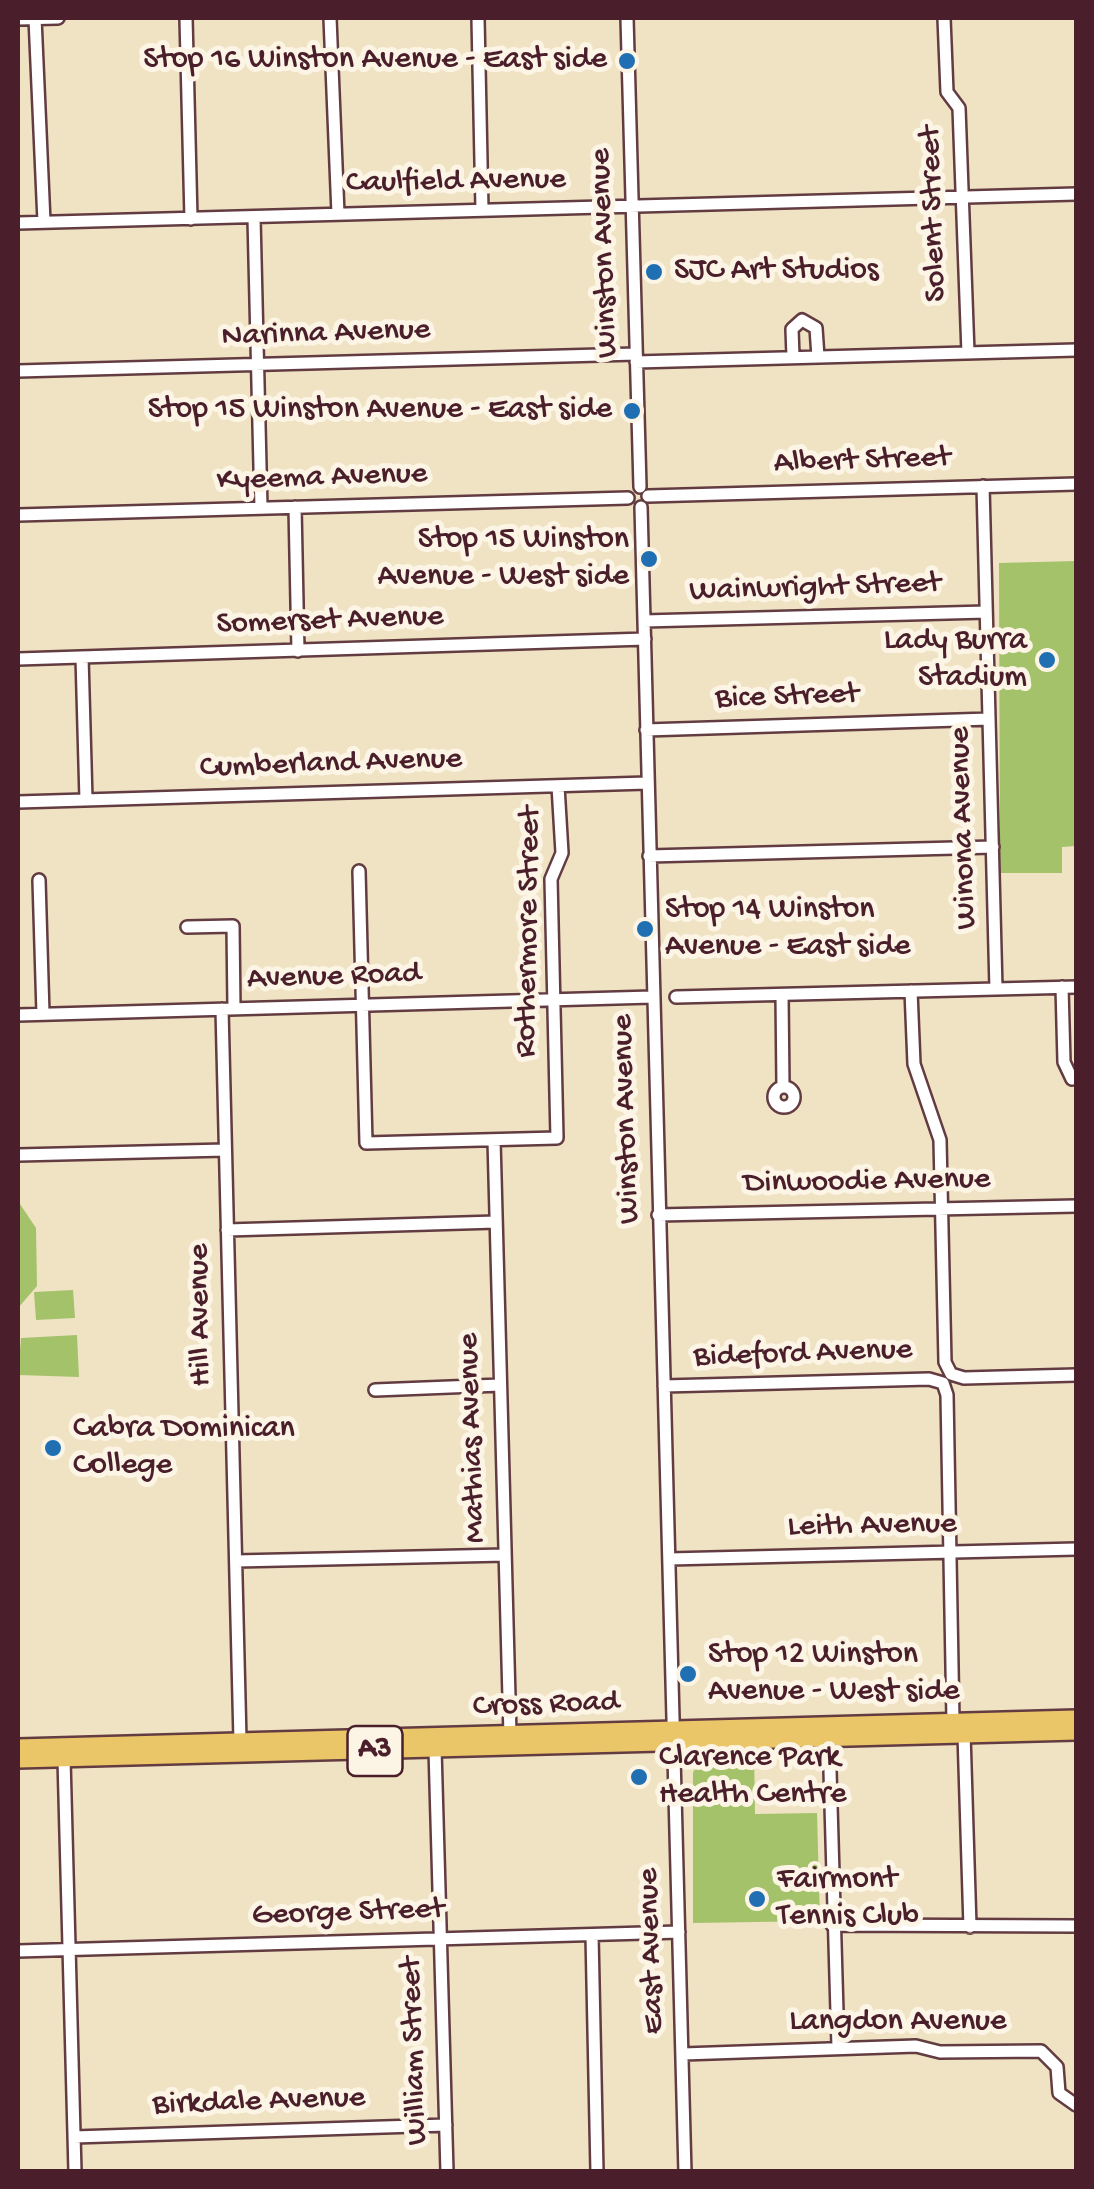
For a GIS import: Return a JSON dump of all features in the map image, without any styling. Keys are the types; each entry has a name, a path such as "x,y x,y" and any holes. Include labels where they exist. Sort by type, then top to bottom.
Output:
{"highway":[{"path":"948,1728 1076,1718"},
{"path":"970,1727 1076,1732"},
{"name":"Cross Road","path":"18,1760 64,1753 948,1728"},
{"name":"Cross Road","path":"18,1747 64,1753"}],"street":[{"path":"18,18 58,18"},
{"path":"36,18 44,222"},
{"path":"186,18 191,219"},
{"path":"330,18 338,214"},
{"path":"478,18 482,210"},
{"name":"Winston Avenue","path":"627,18 675,1735"},
{"name":"Solent Street","path":"944,18 947,92 959,108 968,353"},
{"name":"Caulfield Avenue","path":"18,223 1076,194"},
{"path":"254,218 261,508"},
{"path":"793,358 792,330 802,320 816,328 818,356"},
{"name":"Narinna Avenue","path":"18,371 1076,350"},
{"name":"Albert Street","path":"643,497 1076,484"},
{"name":"Winona Avenue","path":"984,486 996,989"},
{"name":"Kyeema Avenue","path":"18,515 628,498 631,491 643,497"},
{"path":"295,508 298,652"},
{"name":"Wainwright Street","path":"644,621 986,612"},
{"name":"Somerset Avenue","path":"18,659 645,639"},
{"path":"82,658 86,800"},
{"name":"Bice Street","path":"646,730 989,719"},
{"name":"Cumberland Avenue","path":"18,802 647,783"},
{"name":"Rothermore Street","path":"494,1140 557,1138 551,879 562,854 558,786"},
{"path":"648,856 994,847"},
{"path":"359,871 366,1143 494,1140"},
{"path":"38,880 43,1014"},
{"name":"Hill Avenue","path":"187,927 233,926 225,1150 240,1747"},
{"path":"676,997 1076,987"},
{"path":"1062,988 1064,1062 1072,1079"},
{"path":"911,991 914,1064 940,1140 947,1379 948,1728"},
{"path":"782,995 782,1087"},
{"name":"Avenue Road","path":"18,1014 652,997"},
{"name":"Mathias Avenue","path":"494,1140 510,1741"},
{"path":"18,1156 225,1150"},
{"name":"Dinwoodie Avenue","path":"658,1215 1076,1206"},
{"path":"228,1230 496,1222"},
{"name":"Bideford Avenue","path":"664,1386 1076,1375"},
{"path":"375,1390 500,1385"},
{"name":"Leith Avenue","path":"670,1558 1076,1550"},
{"path":"236,1561 505,1555"},
{"path":"970,1727 970,1928"},
{"path":"828,1731 838,2047"},
{"name":"East Avenue","path":"675,1735 685,2172"},
{"name":"William Street","path":"435,1743 447,2172"},
{"path":"64,1753 75,2172"},
{"path":"832,1925 1076,1926"},
{"name":"George Street","path":"18,1951 679,1932"},
{"path":"592,1935 597,2172"},
{"name":"Langdon Avenue","path":"683,2054 838,2047 1041,2051 1057,2068 1058,2093 1076,2105"},
{"name":"Birkdale Avenue","path":"74,2137 446,2125"}],"green space":[{"path":"1076,561 1076,846 1062,847 1062,873 1000,873 999,563"},
{"path":"18,1201 36,1228 37,1286 18,1308"},
{"path":"73,1290 75,1318 36,1320 34,1292"},
{"path":"77,1335 79,1377 18,1375 21,1338"},
{"path":"754,1748 755,1814 817,1813 820,1921 693,1923 693,1772 713,1749"}],"place":[{"name":"Stop 16 Winston Avenue - East side","path":"627,61"},
{"name":"SJC Art Studios","path":"654,272"},
{"name":"Stop 15 Winston Avenue - East side","path":"632,411"},
{"name":"Stop 15 Winston Avenue - West side","path":"649,559"},
{"name":"Lady Burra Stadium","path":"1047,660"},
{"name":"Stop 14 Winston Avenue - East side","path":"645,929"},
{"name":"Cabra Dominican College","path":"53,1448"},
{"name":"Stop 12 Winston Avenue - West side","path":"688,1674"},
{"name":"Clarence Park Health Centre","path":"639,1777"},
{"name":"Fairmont Tennis Club","path":"757,1899"}]}
